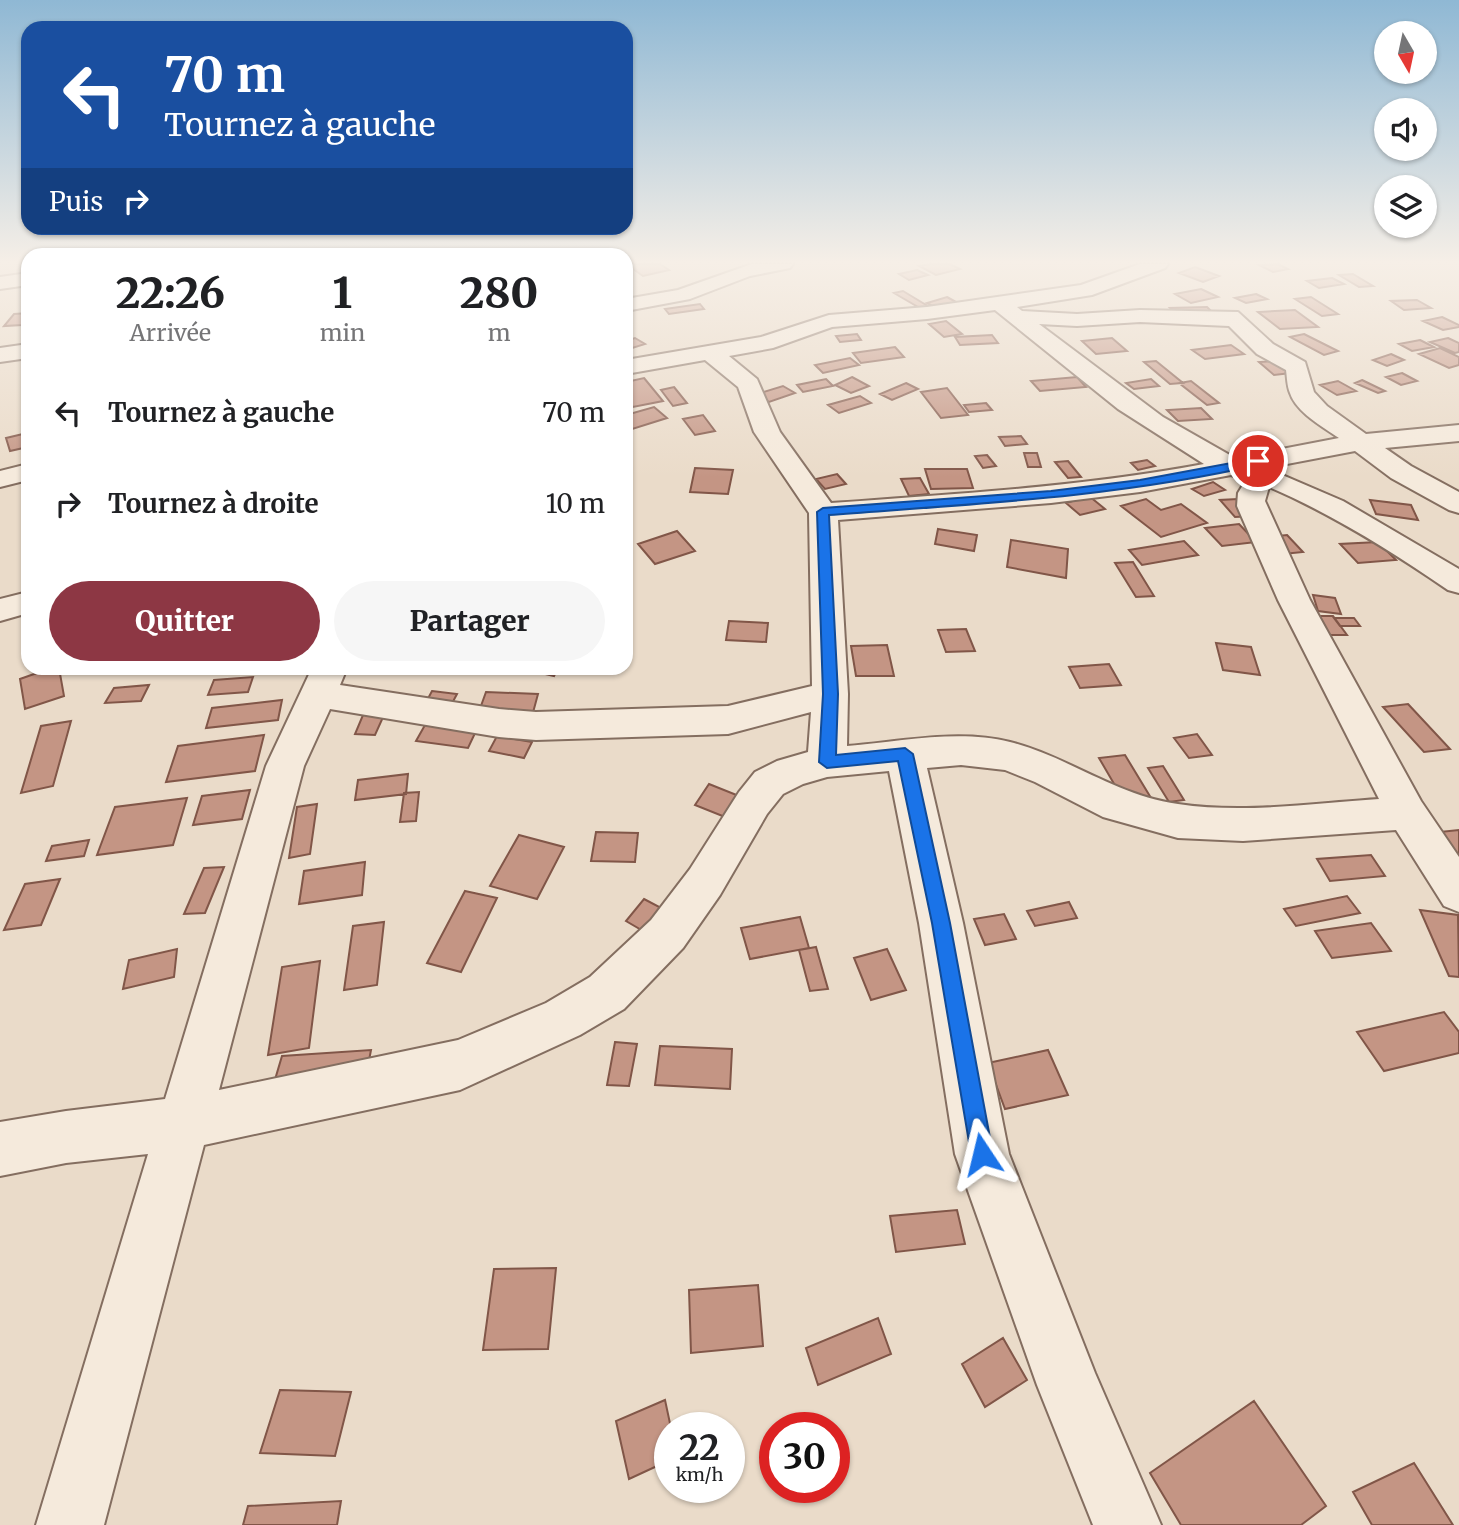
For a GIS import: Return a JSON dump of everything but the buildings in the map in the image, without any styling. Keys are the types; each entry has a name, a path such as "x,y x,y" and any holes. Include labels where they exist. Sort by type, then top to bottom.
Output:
{"street":[{"path":"633,366 765,344 790,335"},
{"path":"1040,335 1110,391 1188,444 1290,486 1373,530 1459,583"},
{"path":"1250,335 1265,349 1297,367 1302,394 1318,411 1401,472 1459,504"},
{"path":"749,384 765,344"},
{"path":"0,355 21,352"},
{"path":"712,354 749,384 767,432 823,512 831,694 827,762"},
{"path":"823,512 1051,495 1249,471 1361,442 1459,433"},
{"path":"1249,471 1254,486 1250,496 1251,506 1294,600 1407,813 1459,893"},
{"path":"0,479 21,474"},
{"path":"0,610 21,604"},
{"path":"70,1525 285,766 324,681 499,723 536,726 728,720 831,694"},
{"path":"0,1149 185,1123 460,1065 563,1019 607,993 667,934 705,882 753,803 769,783 791,772 827,762 961,751 1008,755 1049,771 1117,806 1178,821 1243,824 1407,813"},
{"path":"905,754 941,923 982,1154 1068,1385 1127,1525"}],"route":[{"path":"982,1154 941,923 905,754 827,762 831,694 823,512 1051,495 1140,484 1258,461"}]}
